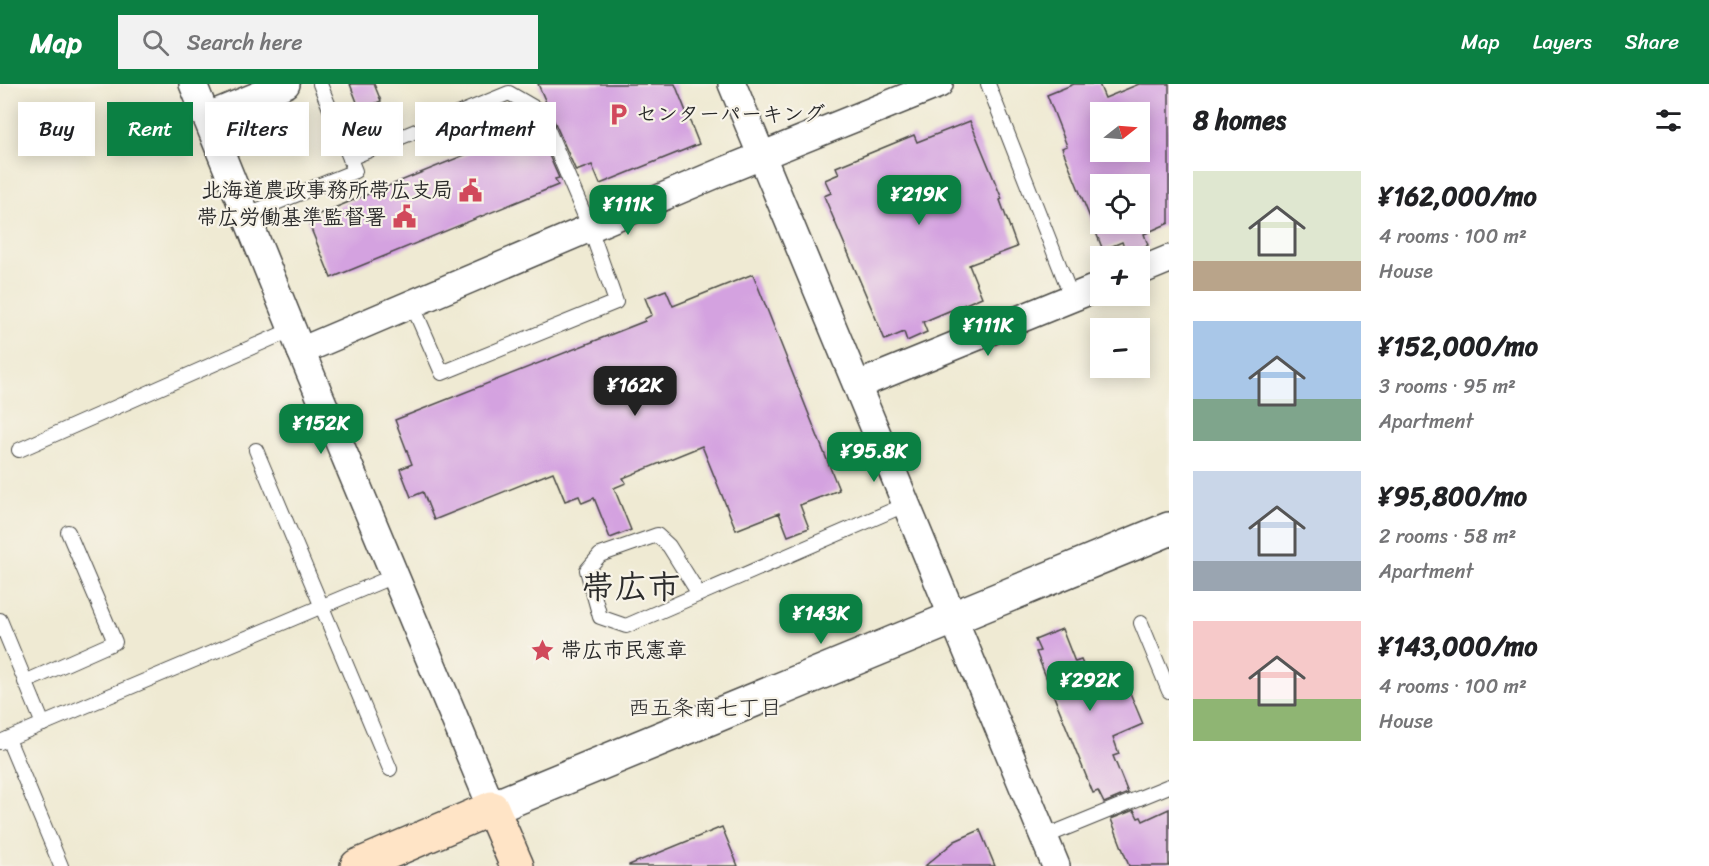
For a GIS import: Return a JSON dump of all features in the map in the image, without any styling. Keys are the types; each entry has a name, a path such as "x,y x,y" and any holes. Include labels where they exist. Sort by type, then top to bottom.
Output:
{"main road":[{"path":"357,866 492,808 517,866"}],"street":[{"path":"193,84 205,114"},
{"path":"242,102 286,84"},
{"path":"732,84 1056,866"},
{"path":"297,340 412,304 719,173 761,158 939,84"},
{"path":"222,156 492,808 1169,529"},
{"path":"1150,267 1169,259"},
{"path":"858,385 1090,291"}],"lane":[{"path":"246,215 356,171 320,84"},
{"path":"988,84 1072,298"},
{"path":"350,158 509,93 540,111 590,228 616,302 442,373 412,304"},
{"path":"19,450 297,340"},
{"path":"256,450 390,769"},
{"path":"699,594 669,546 657,535 600,555 587,570 600,617 626,627 907,504"},
{"path":"26,682 116,642 68,532"},
{"path":"61,866 4,741 396,575"},
{"path":"0,620 43,724"},
{"path":"1141,623 1166,673 1169,691"},
{"path":"1044,837 1169,786"}],"building":[{"path":"350,84 374,84 381,101 357,102"},
{"name":"センターパーキング","path":"538,84 675,84 699,144 600,184 592,165 576,171 556,125 556,102 546,102"},
{"path":"1074,84 1099,84 1105,98 1139,84 1169,84 1169,223 1150,231 1150,174 1090,174 1090,218 1062,148 1067,146 1047,95"},
{"path":"970,121 1002,199 1000,200 1017,247 969,265 982,297 923,322 927,332 907,341 904,332 885,340 824,196 831,193 825,180 839,174 836,167 914,135 917,142"},
{"path":"462,156 549,156 559,178 555,179 558,185 331,278 307,219"},
{"path":"1097,234 1144,234 1148,245 1124,246 1122,242 1112,246 1101,246"},
{"path":"753,274 839,490 800,505 809,528 788,536 779,513 736,530 702,446 623,478 626,483 614,488 631,530 610,538 594,498 582,503 579,496 565,501 553,472 434,520 423,492 411,497 400,469 412,464 395,420 645,321 644,319 652,315 645,298 666,290 673,306"},
{"path":"1062,629 1075,662 1081,660 1088,676 1118,664 1143,724 1113,737 1119,754 1113,756 1128,793 1104,803 1098,791 1093,793 1036,652 1040,651 1035,640"},
{"path":"1169,809 1169,866 1129,866 1111,819 1134,810 1138,818 1141,817 1143,821"},
{"path":"722,827 738,866 629,866 629,865"},
{"path":"980,830 995,866 925,866 955,841"}],"place":[{"name":"センターパーキング","path":"618,114"},
{"name":"北海道農政事務所帯広支局","path":"471,190"},
{"name":"帯広労働基準監督署","path":"404,217"},
{"name":"帯広市民憲章","path":"543,650"}],"district":[{"name":"帯広市","path":"631,586"},
{"name":"西五条南七丁目","path":"705,707"}]}
